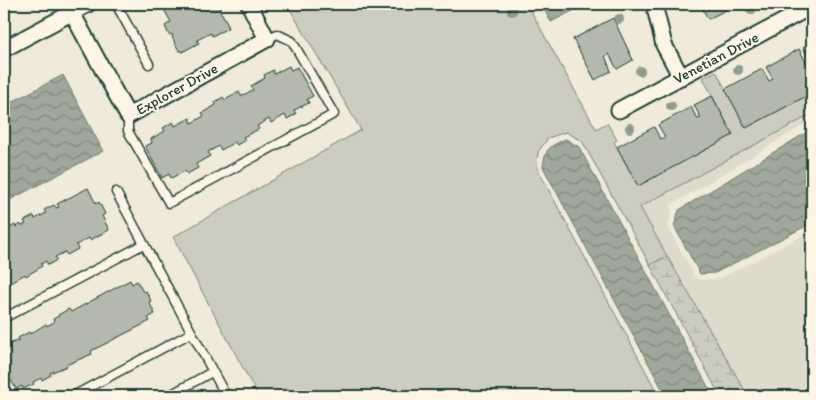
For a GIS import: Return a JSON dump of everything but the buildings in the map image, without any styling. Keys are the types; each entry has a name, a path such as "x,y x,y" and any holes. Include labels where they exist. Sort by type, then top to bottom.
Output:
{"street":[{"path":"4,49 88,4"},
{"path":"248,4 267,39"},
{"path":"654,4 664,46 680,77"},
{"name":"Venetian Drive","path":"619,110 812,6"},
{"name":"Explorer Drive","path":"72,13 128,116 267,39"}],"lane":[{"path":"116,4 149,64"},
{"path":"128,116 128,131 168,203 334,114 292,41 278,34 267,39"},
{"path":"116,192 226,396"},
{"path":"4,318 144,244"},
{"path":"73,396 192,333"},
{"path":"168,396 212,372"}],"shaded area":[{"path":"812,114 812,120 670,206 672,210 668,227 695,277 699,280 719,279 812,231 812,396 748,396 639,207"}],"green space":[{"path":"287,4 527,4 596,129 607,123 617,140 614,142 638,186 733,135 703,78 716,71 746,128 812,93 812,114 640,207 667,256 650,265 582,141 566,132 548,138 538,152 537,168 659,396 258,396 173,237 361,130"},
{"path":"667,256 748,396 720,396 650,265"}],"water":[{"path":"541,4 586,4 551,22"},
{"path":"63,75 103,151 4,203 4,106"},
{"path":"812,129 812,223 715,273 700,274 674,226 679,210"},
{"path":"566,139 579,147 713,396 666,396 543,167 545,156 549,149"}]}
